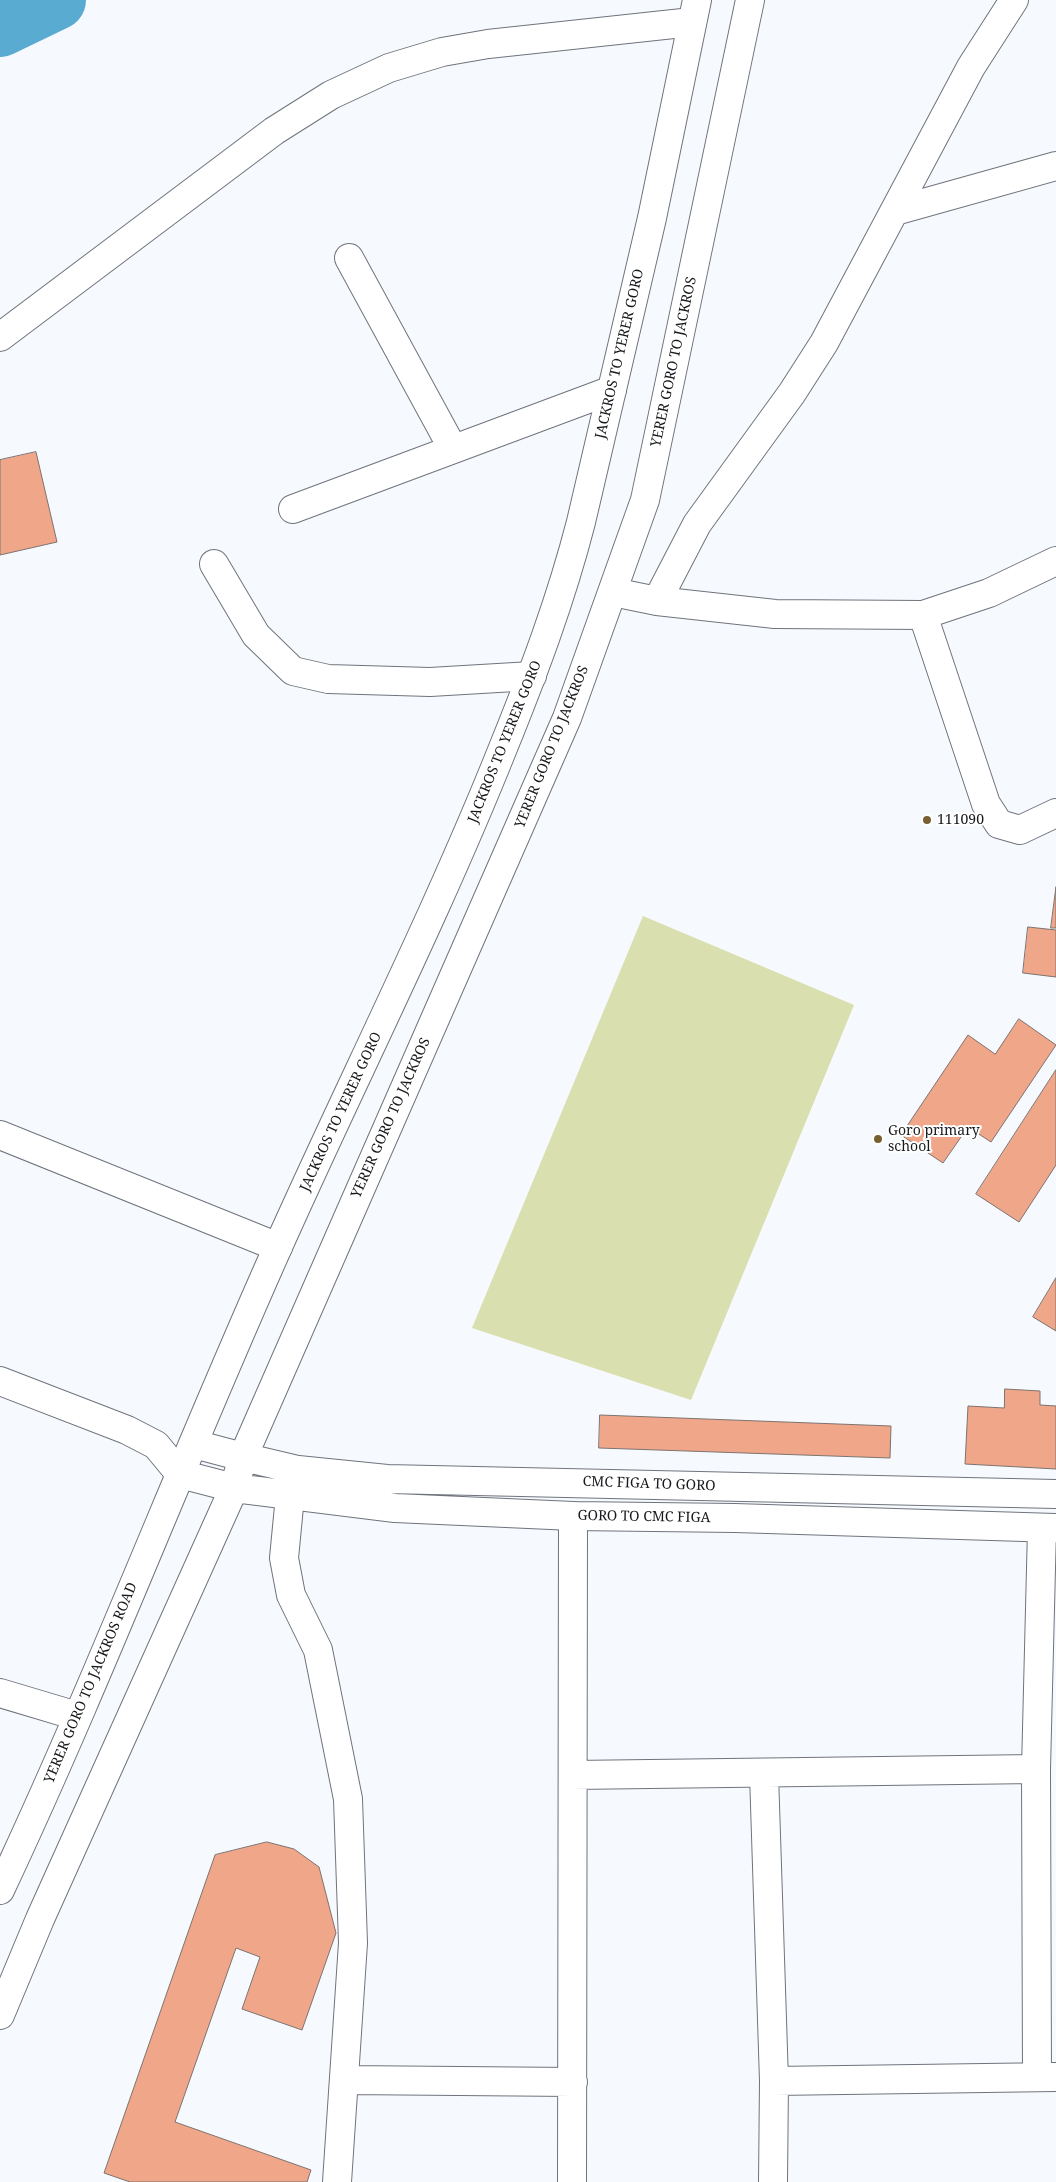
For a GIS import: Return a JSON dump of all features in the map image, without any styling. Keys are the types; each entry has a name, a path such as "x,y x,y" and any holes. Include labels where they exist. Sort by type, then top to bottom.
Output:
{"street":[{"name":"YERER GORO TO JACKROS","path":"0,2015 40,1918 234,1488 244,1457 563,727 645,500 750,0"},
{"path":"657,601 697,524 792,393 824,343 971,67 1014,0"},
{"path":"0,336 274,131 331,95 389,68 442,52 695,11"},
{"name":"JACKROS TO YERER GORO","path":"194,1444 278,1247 392,1004 475,819 532,676 569,570 652,218 695,11"},
{"path":"895,211 1056,166"},
{"path":"349,258 453,449"},
{"path":"293,508 612,390"},
{"path":"612,592 657,601 775,614 923,615 989,593 1056,561"},
{"path":"214,564 256,635 293,670 328,679 430,682 532,676"},
{"path":"923,615 983,795 999,824 1020,830 1056,812"},
{"path":"0,1135 278,1247"},
{"path":"3,1383 127,1430 156,1445 180,1474"},
{"name":"CMC FIGA TO GORO","path":"156,1445 194,1444 298,1470 387,1480 610,1483 860,1491 1056,1494"},
{"name":"YERER GORO TO JACKROS ROAD","path":"0,1890 78,1716 194,1444"},
{"path":"298,1470 290,1496 284,1558 291,1595 318,1650 348,1799 353,1943 337,2182"},
{"name":"GORO TO CMC FIGA","path":"180,1474 234,1488 395,1508 573,1516 735,1518 1049,1528"},
{"path":"572,2182 573,1516"},
{"path":"774,2081 1046,2077 1036,1769 1049,1528"},
{"path":"0,1693 78,1716"},
{"path":"573,1775 1036,1769"},
{"path":"764,1774 774,2081 773,2182"},
{"path":"345,2080 573,2082"}],"green space":[{"path":"643,916 854,1005 691,1400 472,1328"}],"building":[{"path":"36,452 57,542 0,555 0,460"},
{"path":"1056,887 1056,928 1051,928"},
{"path":"1028,927 1056,930 1056,977 1023,973"},
{"path":"1019,1019 1056,1045 991,1142 968,1127 943,1163 901,1135 968,1035 995,1054"},
{"path":"1056,1070 1056,1165 1019,1222 976,1194"},
{"path":"1056,1278 1056,1331 1033,1317"},
{"path":"1005,1389 1040,1391 1040,1405 1056,1406 1056,1469 965,1464 968,1406 1004,1408"},
{"path":"600,1415 891,1426 890,1458 599,1448"},
{"path":"267,1842 294,1849 319,1867 336,1933 302,2030 242,2009 260,1957 236,1948 175,2122 311,2170 307,2182 130,2182 104,2173 215,1855"}],"waterway":[{"path":"0,27 56,0"}],"place":[{"name":"111090","path":"927,820"},
{"name":"Goro primary school","path":"878,1139"}]}
